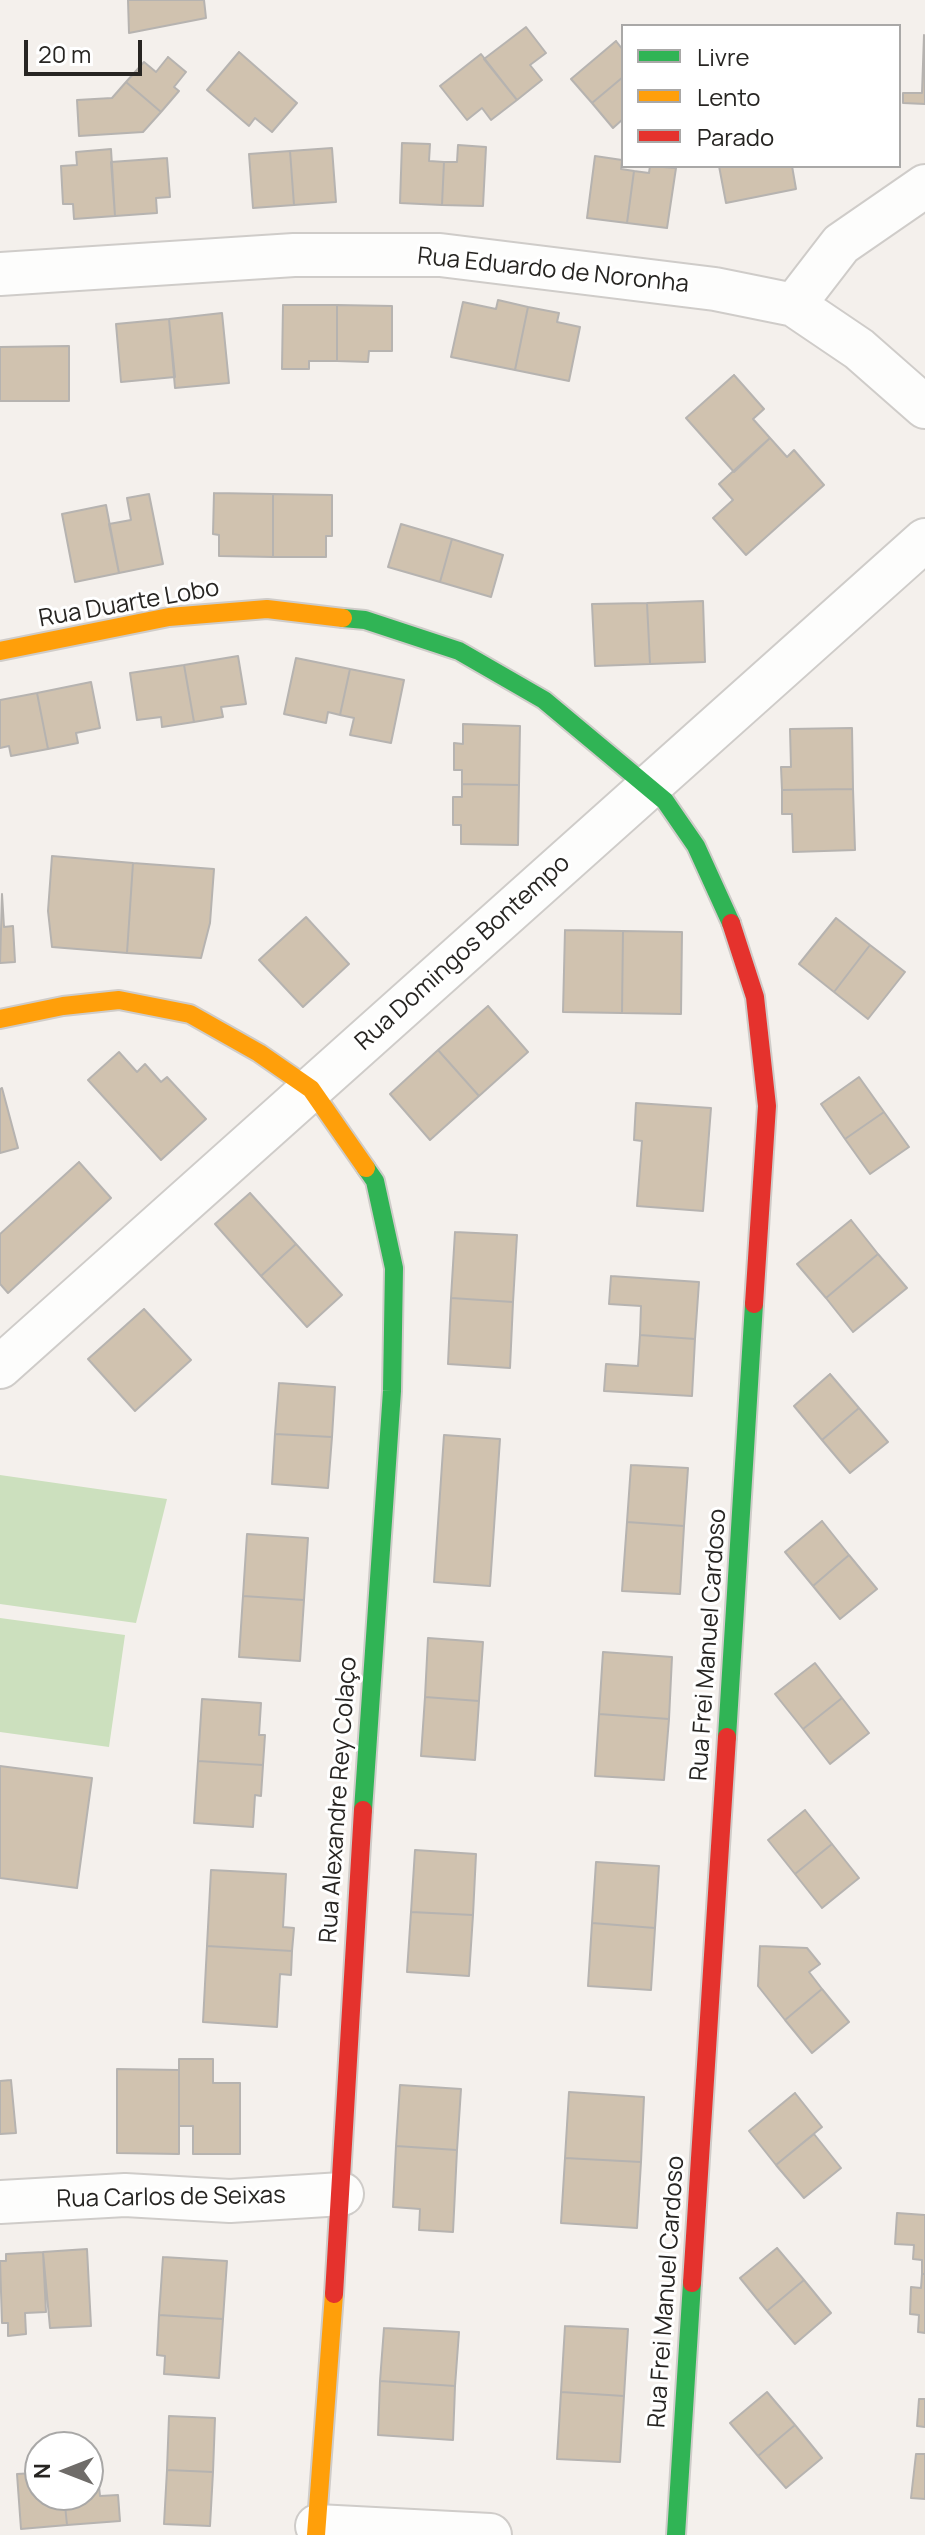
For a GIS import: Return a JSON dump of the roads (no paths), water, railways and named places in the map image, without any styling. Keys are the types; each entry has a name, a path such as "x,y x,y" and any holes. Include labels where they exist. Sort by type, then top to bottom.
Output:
{"street":[{"path":"794,305 841,244 925,186"},
{"name":"Rua Eduardo de Noronha","path":"0,274 294,255 440,255 715,289 794,305 859,349 925,407"},
{"name":"Rua Domingos Bontempo","path":"0,1367 925,540"},
{"name":"Rua Duarte Lobo","path":"0,651 169,617 219,611 317,612 365,620 459,651 503,673 583,730 647,788"},
{"name":"Rua Frei Manuel Cardoso","path":"647,788 665,801 696,846 741,945 755,997 767,1106 676,2535"},
{"path":"0,1019 63,1006 119,1000 190,1014 259,1053 311,1089"},
{"name":"Rua Alexandre Rey Colaço","path":"311,1089 375,1181 394,1268 392,1391 350,1989 342,2194 316,2530"},
{"name":"Rua Carlos de Seixas","path":"0,2202 125,2195 230,2201 342,2194"},
{"path":"316,2530 490,2535"}]}
